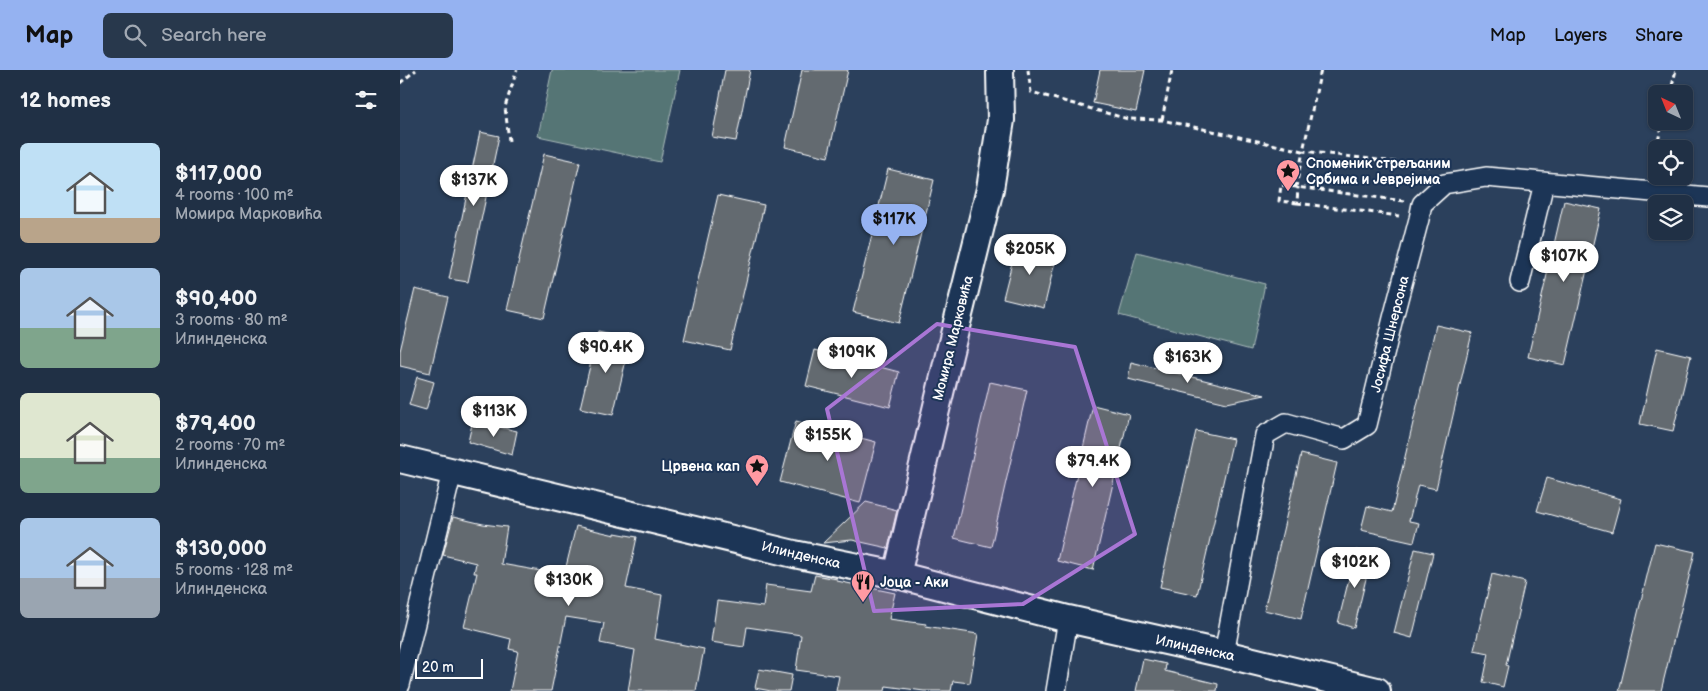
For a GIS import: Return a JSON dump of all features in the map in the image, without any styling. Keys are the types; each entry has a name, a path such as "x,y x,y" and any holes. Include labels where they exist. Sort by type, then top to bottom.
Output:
{"street":[{"name":"Момира Марковића","path":"897,575 948,355 990,189 1001,120 1000,70"},
{"path":"1420,212 1444,184 1486,177 1708,197"},
{"path":"1520,282 1544,183"},
{"name":"Јосифа Шнерсона","path":"1224,654 1265,435 1286,423 1344,439 1367,425 1420,212"},
{"name":"Илинденска","path":"400,459 802,556 897,575 1068,619 1377,691"},
{"path":"400,685 452,472"},
{"path":"1056,691 1068,619"}],"path":[{"path":"400,83 416,70"},
{"path":"509,141 505,106 517,70"},
{"path":"1028,70 1030,92 1128,119 1162,120 1303,151 1429,166"},
{"path":"1162,120 1172,70"},
{"path":"1296,203 1303,151 1320,70"},
{"path":"1672,85 1676,70"},
{"path":"1281,185 1297,187 1420,212 1279,201 1281,185"}],"highlighted area":[{"path":"937,324 1075,347 1135,534 1023,604 874,611 827,409"}],"green space":[{"path":"552,70 680,70 660,162 538,136"},
{"path":"1137,252 1265,284 1251,350 1119,315"}],"building":[{"path":"725,70 750,70 736,141 712,137"},
{"path":"802,70 848,70 828,157 785,147"},
{"path":"1100,70 1145,70 1136,112 1093,103"},
{"path":"480,132 499,136 468,282 449,279"},
{"path":"544,154 580,162 544,318 507,310"},
{"path":"888,169 934,180 899,323 853,312"},
{"path":"718,195 764,205 730,350 684,340"},
{"path":"1564,201 1601,209 1565,365 1528,357"},
{"path":"1017,243 1057,253 1044,308 1003,298"},
{"path":"415,289 448,297 430,373 400,366 400,351"},
{"path":"1436,325 1472,333 1436,489 1418,485 1409,521 1419,523 1414,542 1361,530 1367,506 1392,512"},
{"path":"598,332 631,339 613,415 580,408"},
{"path":"1657,348 1691,356 1673,431 1640,424"},
{"path":"815,350 899,372 890,407 806,386"},
{"path":"1131,362 1265,395 1227,403 1128,379"},
{"path":"417,377 434,382 426,410 409,405"},
{"path":"990,382 1027,390 991,547 954,538"},
{"path":"1093,405 1129,414 1093,570 1057,561"},
{"path":"796,421 876,442 860,503 780,482"},
{"path":"472,424 490,428 491,425 517,431 512,455 468,442"},
{"path":"1196,431 1233,439 1197,595 1160,587"},
{"path":"1301,454 1337,463 1301,619 1264,610"},
{"path":"1547,478 1621,499 1612,532 1537,511"},
{"path":"866,502 897,510 888,548 852,540 823,543"},
{"path":"453,517 507,527 501,564 564,575 576,526 615,535 615,533 637,537 626,588 662,595 655,639 704,649 696,691 628,691 635,650 600,643 604,623 566,617 551,691 510,691 518,651 509,649 511,639 464,627 477,573 474,573 476,563 443,555"},
{"path":"1655,543 1695,552 1661,691 1619,691"},
{"path":"1415,549 1433,553 1412,638 1394,633"},
{"path":"1356,550 1372,554 1354,628 1338,623"},
{"path":"1492,574 1525,582 1506,665 1508,666 1503,687 1483,682 1489,653 1474,650"},
{"path":"815,575 895,593 889,619 978,634 970,683 953,681 951,691 924,691 886,686 885,691 836,691 839,676 796,670 801,635 747,627 744,647 711,642 717,601 763,607 766,585 811,591"},
{"path":"1143,659 1166,664 1165,671 1218,684 1217,691 1136,691"},
{"path":"759,669 792,675 789,691 771,691 755,688"}],"place":[{"name":"Споменик стрељаним Србима и Јеврејима","path":"1288,192"},
{"name":"Црвена кап","path":"757,487"},
{"name":"Јоца - Аки","path":"863,603"}]}
